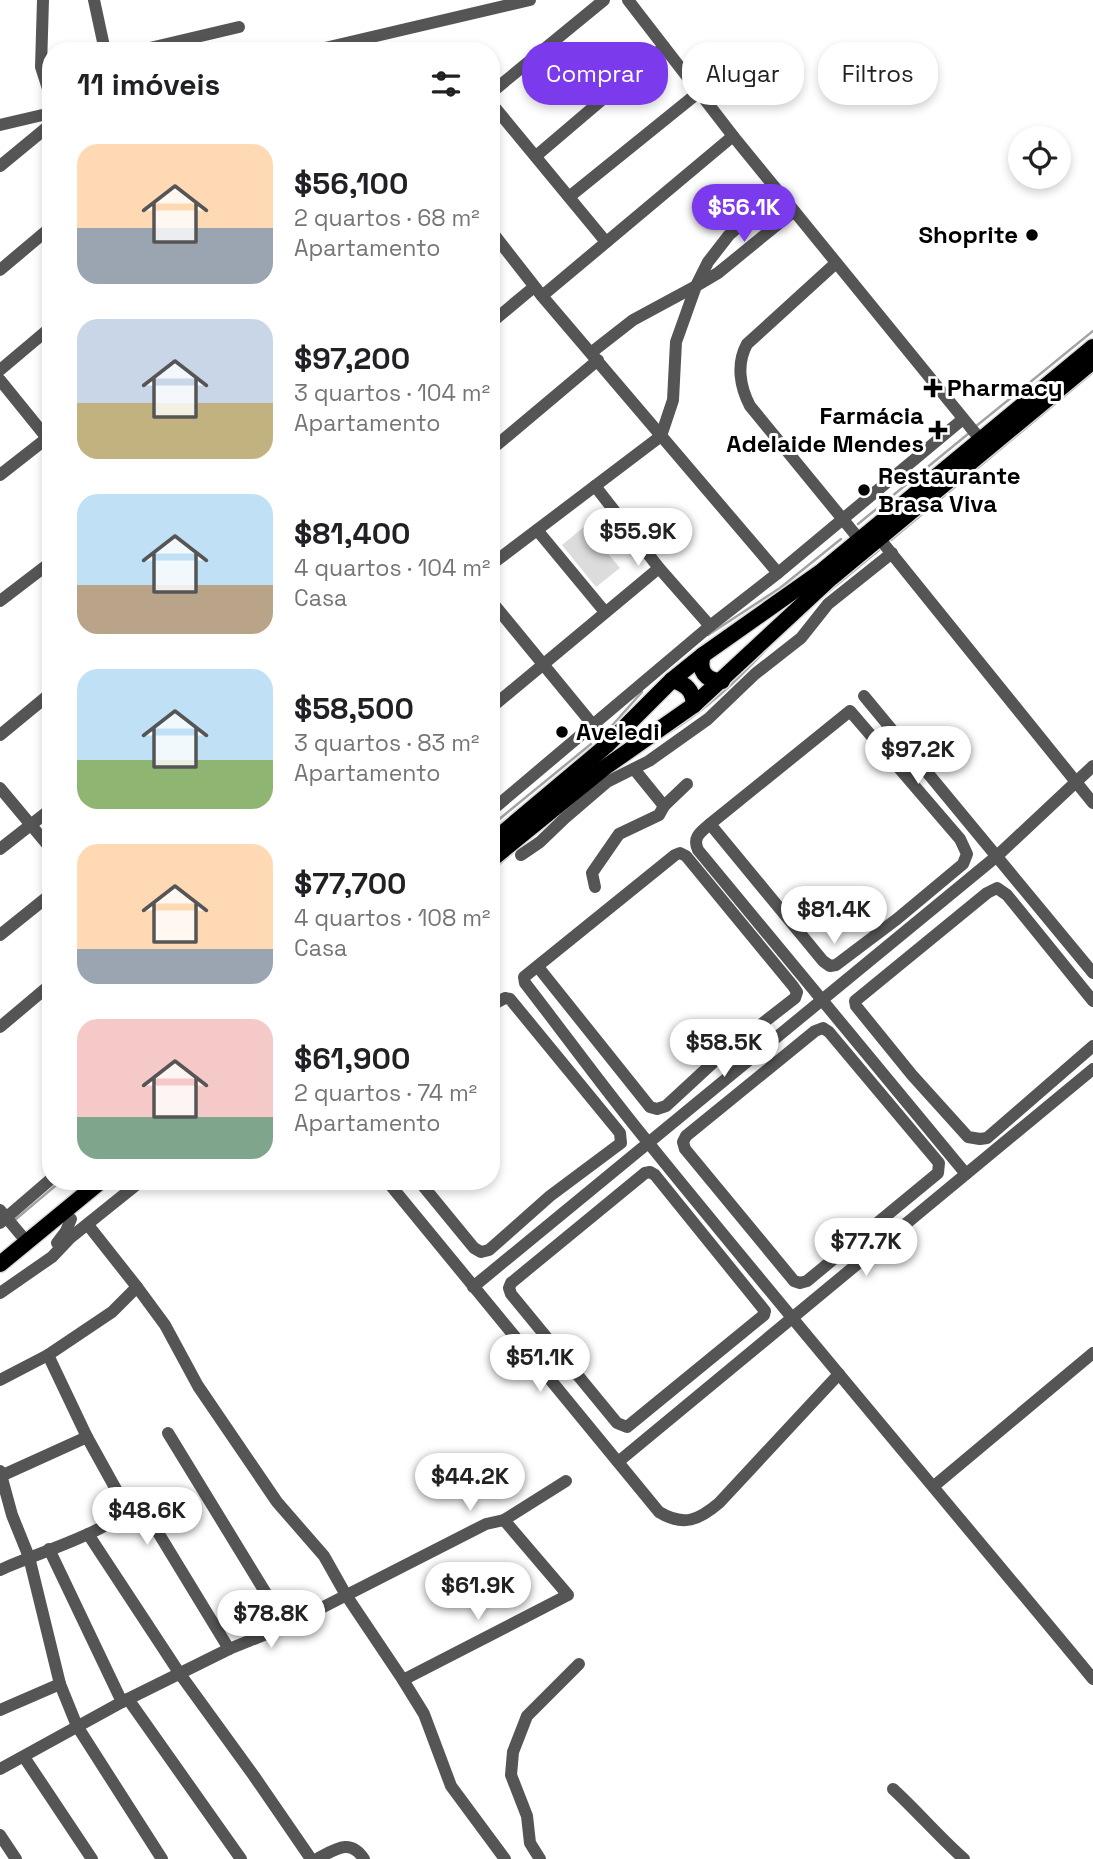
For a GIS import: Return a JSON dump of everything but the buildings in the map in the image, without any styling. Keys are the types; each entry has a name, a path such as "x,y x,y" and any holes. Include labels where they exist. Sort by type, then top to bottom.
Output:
{"main road":[{"path":"500,852 611,752 672,680 812,578 851,529 972,430 1093,347"},
{"path":"500,836 611,752 694,705 803,602 885,545 1093,361"},
{"path":"703,655 700,662 704,675 722,681"},
{"path":"672,680 683,683 690,689 694,705"},
{"path":"0,1253 75,1190"},
{"path":"0,1265 68,1215 92,1190"}],"street":[{"path":"42,70 43,0"},
{"path":"94,0 103,42"},
{"path":"366,42 530,0"},
{"path":"500,85 604,0"},
{"path":"628,0 660,42"},
{"path":"175,42 239,27"},
{"path":"668,52 682,70"},
{"path":"536,156 596,105"},
{"path":"569,197 683,105"},
{"path":"500,803 778,572 851,529 972,430 709,105"},
{"path":"500,113 606,242"},
{"path":"0,125 42,115"},
{"path":"0,166 42,131"},
{"path":"500,317 606,242 733,136"},
{"path":"500,442 633,320 718,273 757,241 784,199"},
{"path":"500,558 661,436 673,400 676,342 696,286 708,262 729,235 744,225 768,223 794,212"},
{"path":"0,270 42,235"},
{"path":"500,242 538,291 778,572"},
{"path":"836,263 747,344 740,362 740,375 750,406 851,529"},
{"path":"0,370 42,335"},
{"path":"0,380 42,430"},
{"path":"0,475 42,445"},
{"path":"596,486 659,568 710,626"},
{"path":"537,530 605,612"},
{"path":"521,855 540,842 607,782 634,769 708,719 755,674 801,638 822,608 885,545 1093,803"},
{"path":"500,700 659,568"},
{"path":"1,599 42,569"},
{"path":"500,612 593,725 611,752"},
{"path":"864,696 1093,972"},
{"path":"0,735 42,701"},
{"path":"710,824 830,966 836,965 901,916 963,864 967,854 960,839 850,711 710,824 696,837 695,844 965,1174"},
{"path":"473,1287 997,856 1093,766"},
{"path":"634,769 664,806"},
{"path":"595,887 592,873 618,834 659,815 664,806 687,784"},
{"path":"0,788 42,838"},
{"path":"0,849 42,816"},
{"path":"538,967 650,1107 657,1110 666,1106 721,1056 794,998 797,992 686,856 680,853 526,974 525,983 648,1143 1093,1679"},
{"path":"745,904 764,888"},
{"path":"1093,1001 1007,895 997,888 987,893 855,1001 856,1006 912,1075 968,1136 980,1139 987,1138 1093,1046"},
{"path":"0,935 42,901"},
{"path":"901,916 923,944"},
{"path":"0,1027 42,992"},
{"path":"426,1190 474,1248 481,1252 489,1250 547,1199 621,1143 622,1138 510,999 500,1001"},
{"path":"823,1028 939,1163 938,1173 807,1281 794,1281 685,1149 683,1142 686,1136 747,1087 815,1031 823,1028"},
{"path":"580,1054 597,1040"},
{"path":"721,1056 747,1087"},
{"path":"618,1462 1093,1069"},
{"path":"896,1088 912,1075"},
{"path":"650,1172 664,1185 765,1311 764,1315 627,1427 617,1423 511,1294 509,1288 511,1283 573,1231 645,1173 650,1172"},
{"path":"21,1235 2,1217 42,1186"},
{"path":"0,1293 52,1257 70,1238 130,1190"},
{"path":"394,1190 659,1512 672,1520 689,1521 705,1515 719,1503 839,1374"},
{"path":"402,1199 412,1190"},
{"path":"547,1199 573,1231"},
{"path":"68,1215 90,1224 138,1287 165,1325 198,1386 278,1502 324,1556 346,1595 424,1714 451,1786 505,1859"},
{"path":"68,1215 72,1229 70,1238"},
{"path":"36,1267 66,1231 68,1215"},
{"path":"721,1232 740,1217"},
{"path":"0,1380 48,1354 112,1312 138,1287"},
{"path":"934,1486 1093,1353"},
{"path":"48,1354 87,1437 128,1511 145,1515 159,1534 229,1649"},
{"path":"546,1376 566,1360"},
{"path":"168,1433 286,1626"},
{"path":"87,1437 1,1473 12,1515 29,1557 60,1684 76,1726 162,1859"},
{"path":"0,1769 125,1700 229,1649 286,1626 486,1524 504,1520 566,1481"},
{"path":"0,1570 88,1534 128,1511"},
{"path":"403,1680 568,1595 504,1520"},
{"path":"88,1534 180,1674 254,1776 308,1858 346,1845 353,1847 364,1859"},
{"path":"49,1549 125,1700 241,1859"},
{"path":"540,1859 530,1843 527,1816 510,1776 513,1752 527,1716 579,1664"},
{"path":"0,1710 60,1684"},
{"path":"24,1757 92,1859"},
{"path":"893,1789 964,1859"},
{"path":"0,1835 16,1859"}],"shaded area":[{"path":"585,526 620,568 596,587 562,545"}],"waterway":[{"path":"975,427 1093,331"},
{"path":"891,540 1093,372"},
{"path":"858,524 968,434"},
{"path":"708,635 780,588 841,539"},
{"path":"817,601 879,550"},
{"path":"662,737 722,693 774,641"},
{"path":"609,729 642,692"},
{"path":"500,818 591,744"},
{"path":"500,863 511,854"},
{"path":"16,1219 50,1190"}],"place":[{"name":"Shoprite","path":"1032,235"},
{"name":"Pharmacy","path":"933,388"},
{"name":"Farmácia Adelaide Mendes","path":"938,430"},
{"name":"Restaurante Brasa Viva","path":"864,490"},
{"name":"Aveledi","path":"562,732"}]}
